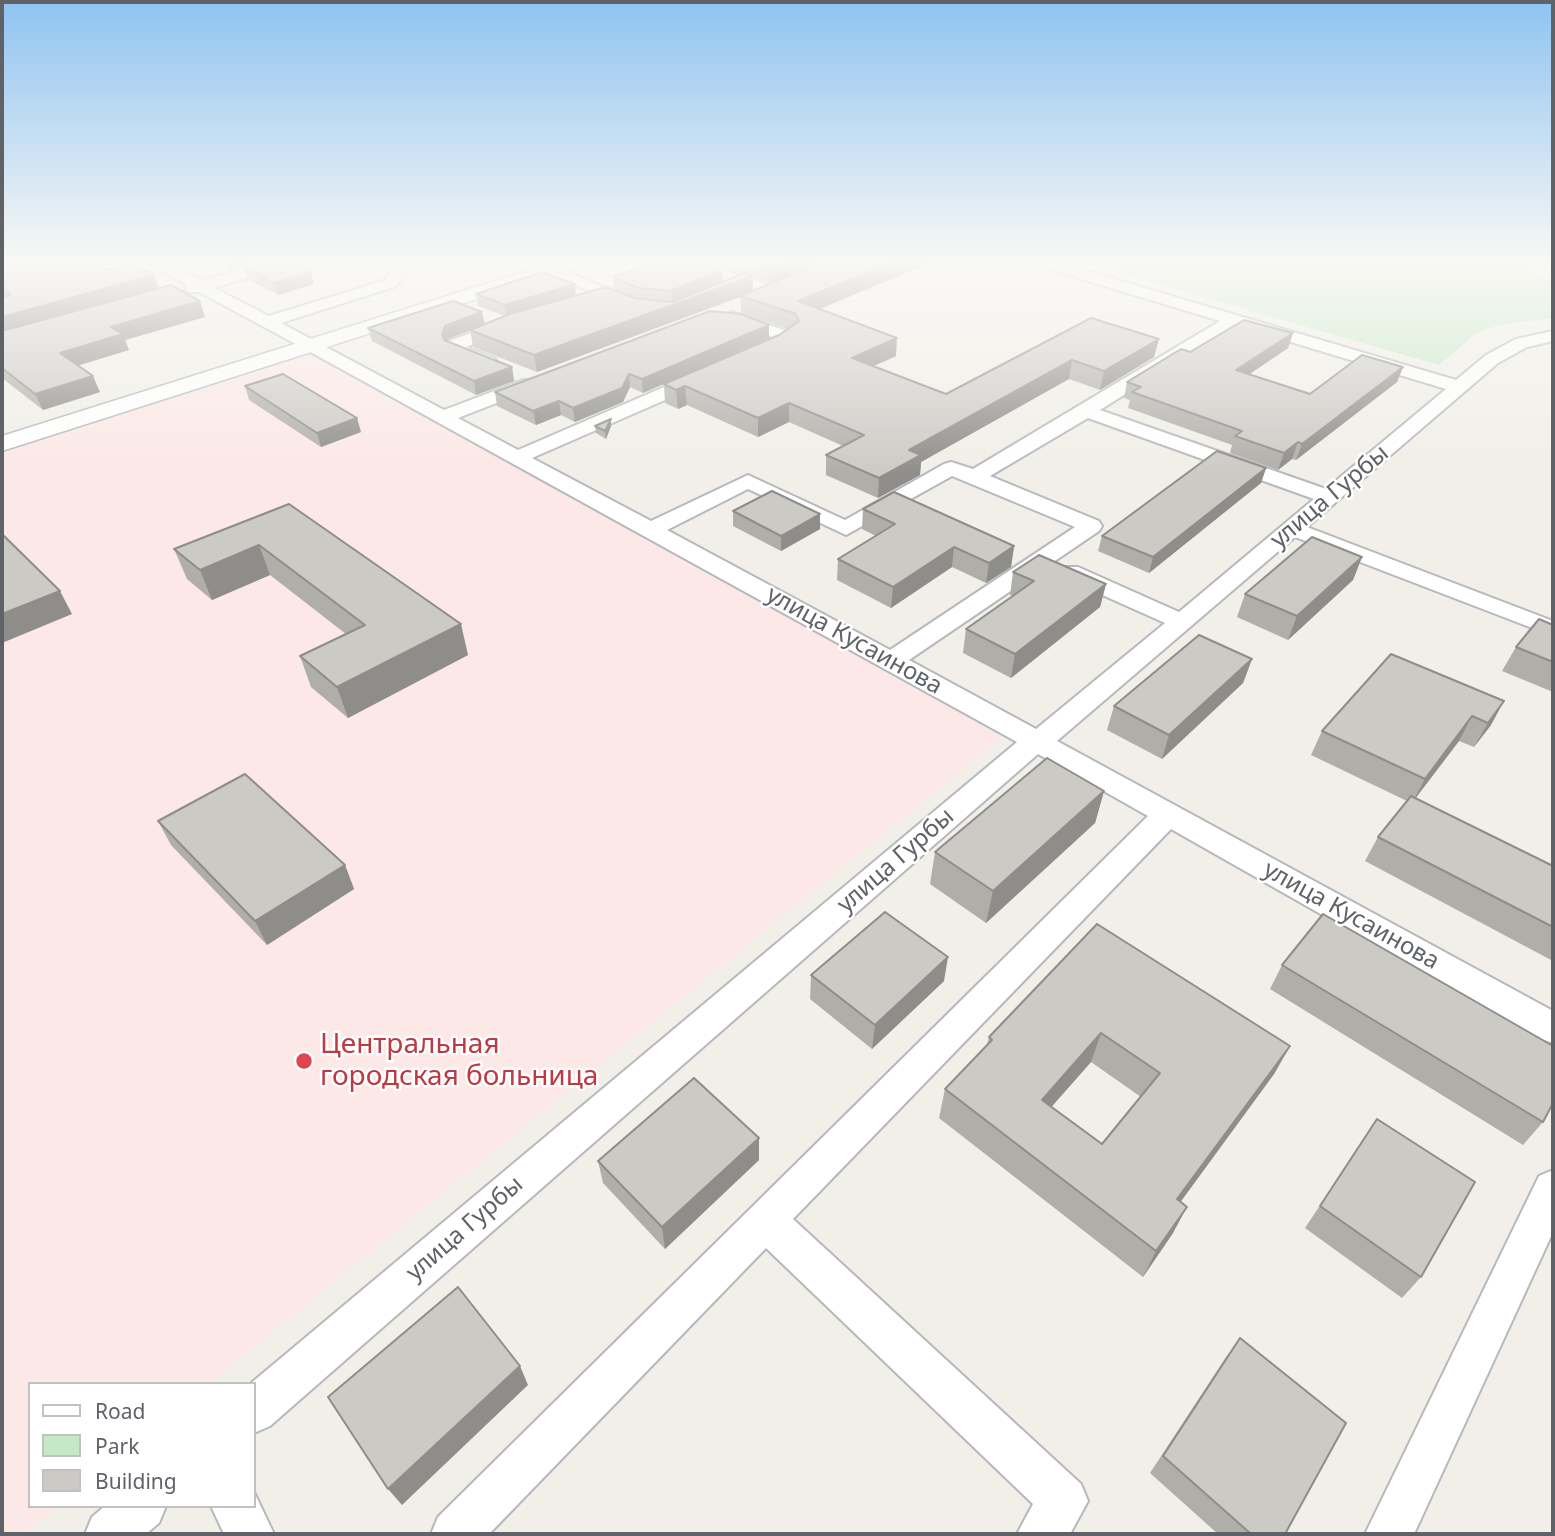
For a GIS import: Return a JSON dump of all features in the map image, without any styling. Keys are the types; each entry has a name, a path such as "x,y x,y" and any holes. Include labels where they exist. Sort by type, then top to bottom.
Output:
{"street":[{"name":"улица Кусаинова","path":"288,333 1037,741 1553,1028"},
{"path":"2,444 350,333"},
{"path":"443,417 542,379 507,369 456,348 456,345 489,333"},
{"path":"746,358 789,337 778,333"},
{"path":"974,477 1212,333"},
{"path":"1275,333 1460,387"},
{"name":"улица Гурбы","path":"256,1408 1037,741 1054,731 1492,359 1522,343 1553,336"},
{"path":"517,457 721,369"},
{"path":"1086,411 1329,497"},
{"path":"650,530 748,481 846,529 951,468 1091,526 891,661"},
{"path":"1293,529 1553,629"},
{"path":"1042,559 1182,622"},
{"path":"455,1534 1168,814"},
{"path":"1389,1534 1553,1188"},
{"path":"766,1220 1064,1501 1041,1534"},
{"path":"109,1534 140,1508"},
{"path":"236,1508 250,1534"}],"shaded area":[{"name":"Центральная городская больница","path":"313,352 1002,737 210,1382 28,1382 28,1508 56,1508 23,1534 2,1534 2,453"}],"green space":[{"path":"1327,333 1478,333 1439,365"}],"building":[{"path":"2,333 123,334 60,353 93,376 35,394 2,368"},
{"path":"377,333 442,333 444,340 512,367 474,381"},
{"path":"477,333 596,333 534,355"},
{"path":"652,333 751,333 642,379 629,374 622,388 573,408 559,401 533,411 495,392"},
{"path":"782,333 883,333 897,338 852,358 946,394 1063,333 1139,333 1159,339 1104,371 1072,360 909,450 921,455 879,478 826,455 864,435 789,403 758,418 685,386 676,390 664,384"},
{"path":"1223,333 1293,333 1236,370 1310,394 1362,355 1403,367 1302,444 1298,442 1284,453 1235,436 1242,431 1132,392 1141,387 1127,382 1181,349 1190,352"},
{"path":"283,374 357,418 317,433 245,386"},
{"path":"611,419 605,431 595,426"},
{"path":"1217,451 1266,468 1153,557 1102,536"},
{"path":"772,491 820,514 781,536 733,511"},
{"path":"894,492 1014,546 989,563 954,547 893,587 838,559 895,524 863,509"},
{"path":"289,504 461,624 337,687 300,656 365,625 259,545 200,570 174,549"},
{"path":"2,534 60,591 2,614"},
{"path":"1312,537 1362,557 1297,616 1245,594"},
{"path":"1039,555 1106,584 1015,654 966,629 1034,581 1013,572"},
{"path":"1539,619 1553,625 1553,662 1516,647"},
{"path":"1199,635 1252,659 1169,735 1114,706"},
{"path":"1391,654 1504,701 1488,723 1472,716 1425,779 1322,731"},
{"path":"1047,758 1104,791 993,891 935,852"},
{"path":"245,774 345,865 255,921 158,821"},
{"path":"1411,796 1553,866 1553,927 1378,837"},
{"path":"885,912 948,957 875,1025 811,975"},
{"path":"1323,914 1553,1046 1553,1103 1543,1122 1282,965"},
{"path":"1097,924 1290,1046 1177,1199 1187,1207 1156,1251 945,1089 992,1040 989,1037","holes":["1101,1033 1160,1073 1102,1144 1042,1100"]},
{"path":"694,1078 759,1138 662,1227 598,1161"},
{"path":"1377,1119 1475,1182 1421,1277 1320,1206"},
{"path":"458,1287 520,1366 388,1489 328,1397"},
{"path":"1240,1338 1346,1423 1285,1534 1251,1534 1163,1456"}],"place":[{"name":"Центральная городская больница","path":"304,1061"}]}
